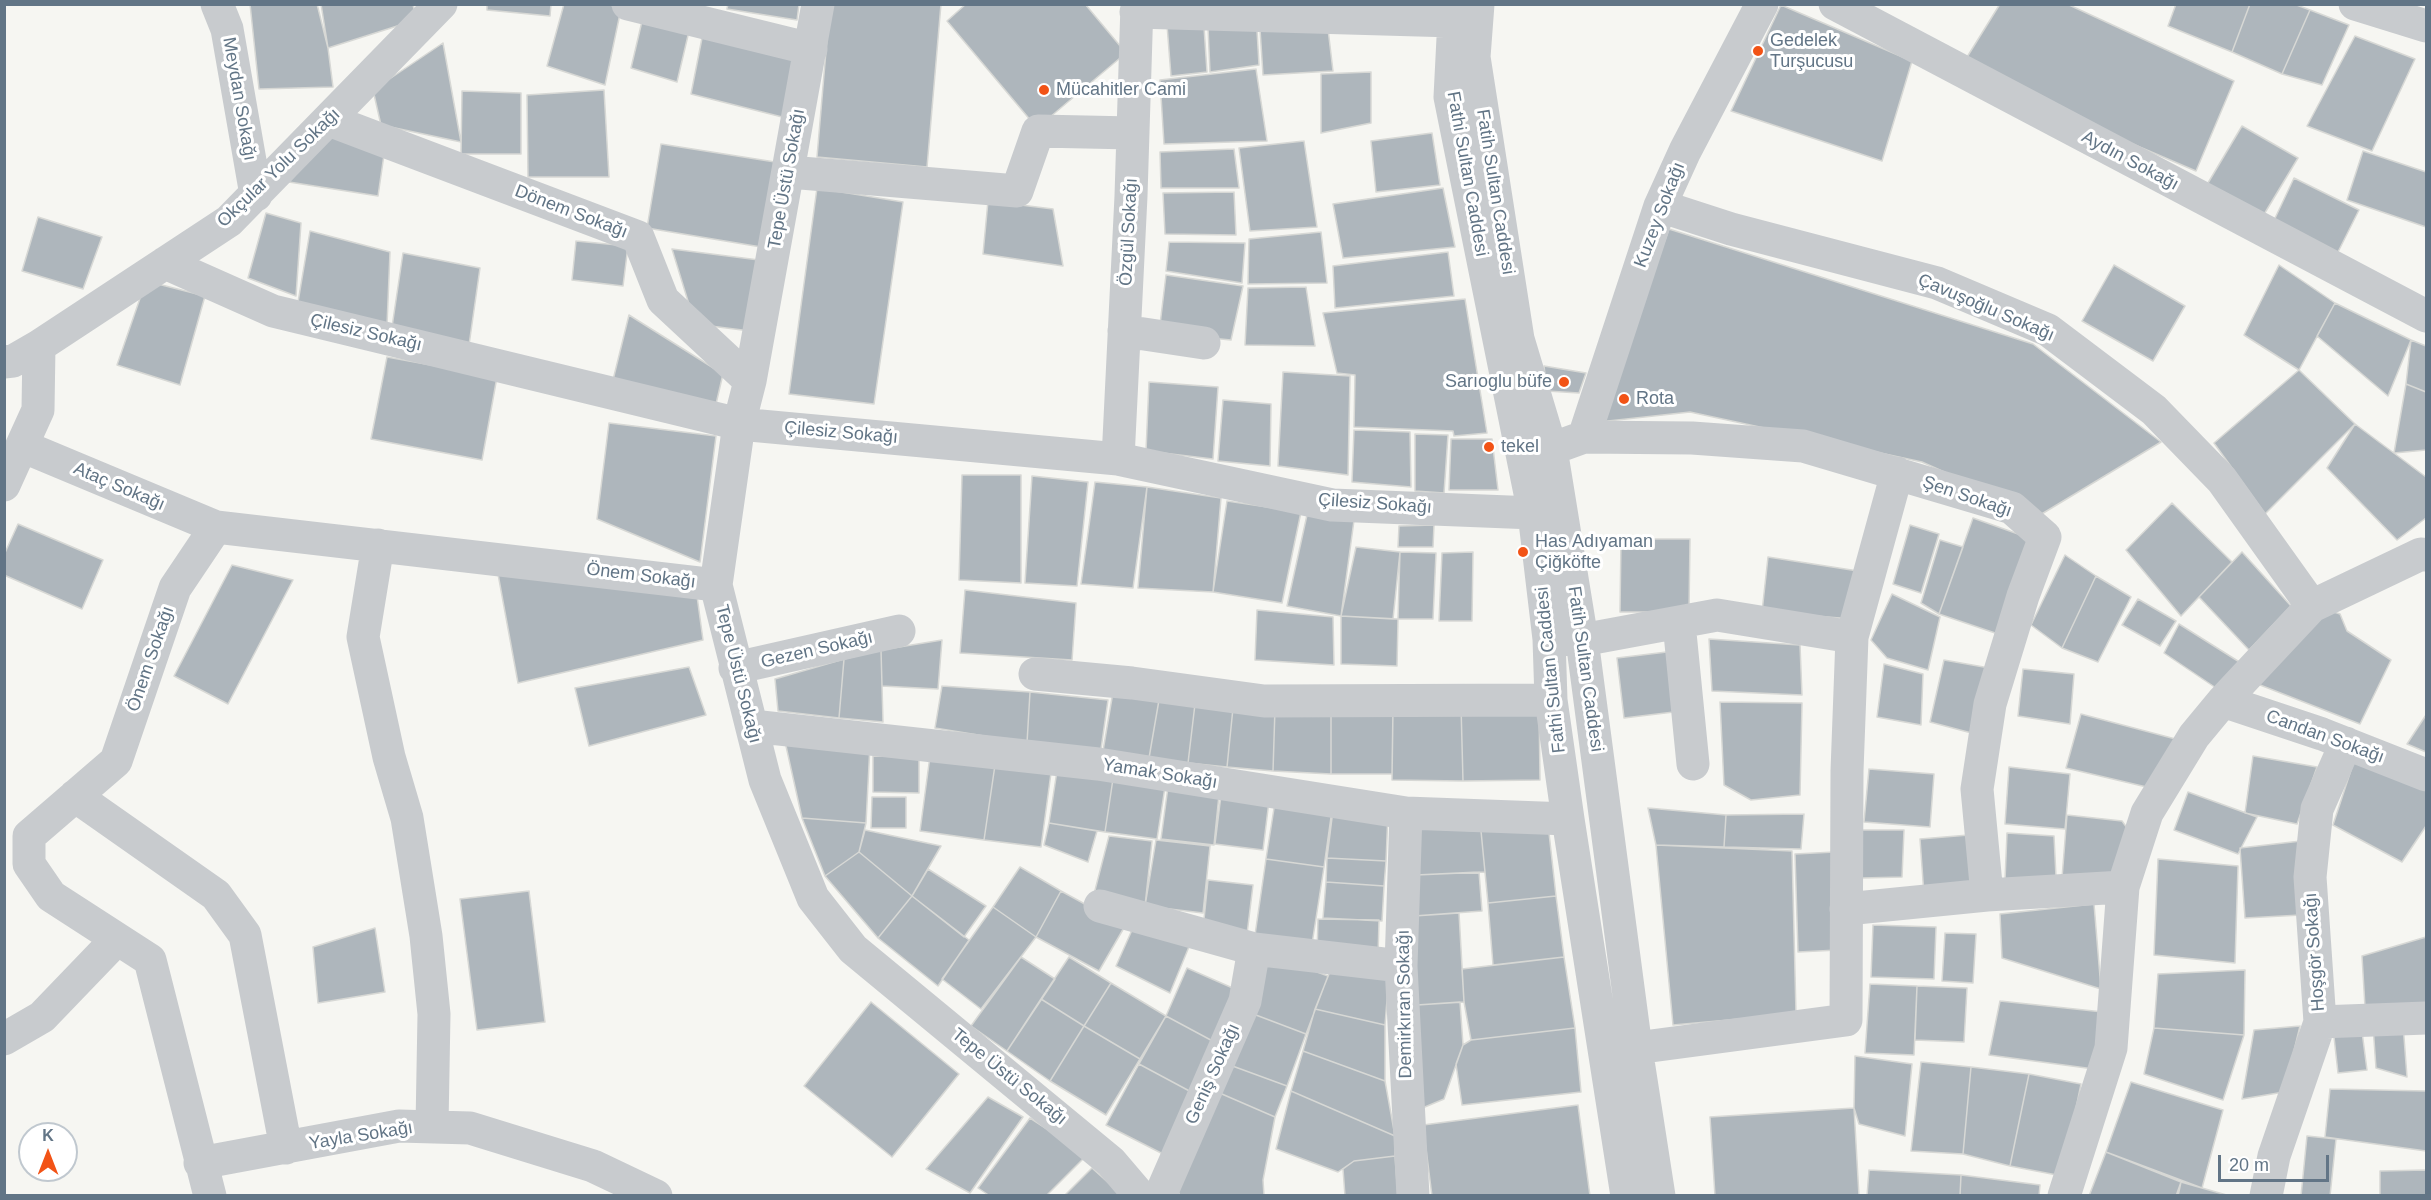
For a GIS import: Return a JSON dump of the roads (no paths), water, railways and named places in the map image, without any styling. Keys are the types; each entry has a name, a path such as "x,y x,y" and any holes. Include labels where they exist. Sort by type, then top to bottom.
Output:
{"street":[{"name":"Meydan Sokağı","path":"217,4 227,29 256,195"},
{"path":"628,4 811,49"},
{"name":"Tepe Üstü Sokağı","path":"818,4 750,381 739,424 716,585 735,668 765,780 813,898 853,949 1112,1162 1140,1196"},
{"name":"Kuzey Sokağı","path":"1584,437 1660,206 1685,151 1762,4"},
{"name":"Aydın Sokağı","path":"1834,4 2427,316"},
{"path":"2355,4 2427,26"},
{"path":"1137,8 1462,10"},
{"name":"Özgül Sokağı","path":"1118,459 1137,8"},
{"name":"Okçular Yolu Sokağı","path":"4,362 13,361 39,346 230,221 329,120 430,9"},
{"name":"Fathi Sultan Caddesi","path":"1462,10 1450,97 1536,453 1534,513 1549,639 1551,700 1627,1196"},
{"name":"Dönem Sokağı","path":"329,120 638,237 663,300 750,381"},
{"path":"789,172 1017,191 1038,131 1133,133"},
{"name":"Çavuşoğlu Sokağı","path":"1660,206 1731,229 1937,283 2048,330 2154,410 2222,480 2312,606"},
{"name":"Çilesiz Sokağı","path":"165,263 273,311 739,424 1118,459 1332,505 1534,513"},
{"path":"1124,331 1204,343"},
{"path":"4,485 38,410 39,346"},
{"name":"Şen Sokağı","path":"1536,453 1584,437 1692,438 1803,446 2012,508 2045,537 2023,596 1990,704 1977,789 1987,895"},
{"name":"Ataç Sokağı","path":"22,446 216,527"},
{"name":"Fatih Sultan Caddesi","path":"1536,453 1582,640 1636,1048 1659,1196"},
{"path":"1636,1048 1846,1020 1847,771 1852,637 1897,473"},
{"name":"Önem Sokağı","path":"210,1196 150,960 51,896 28,864 28,836 116,761 175,588 216,527 716,585"},
{"path":"378,546 363,637 389,757 407,818 426,936 434,1014 432,1126"},
{"path":"2064,1196 2111,1048 2123,887 2147,813 2194,736 2223,701 2312,606 2421,554 2427,555"},
{"path":"1549,639 1582,640 1716,615 1852,637"},
{"path":"1679,623 1693,764"},
{"name":"Gezen Sokağı","path":"735,668 899,631"},
{"path":"1035,674 1132,683 1264,701 1551,700"},
{"name":"Candan Sokağı","path":"2223,701 2346,743 2427,775"},
{"name":"Yamak Sokağı","path":"752,726 1098,764 1406,813 1568,819"},
{"name":"Hoşgör Sokağı","path":"2266,1196 2274,1156 2320,1022 2310,877 2317,809 2346,743"},
{"path":"75,796 216,895 245,935 286,1148"},
{"name":"Demirkıran Sokağı","path":"1406,813 1401,966 1413,1196"},
{"path":"1846,909 1987,895 2123,887"},
{"path":"1100,906 1254,949 1401,966"},
{"path":"4,1039 42,1017 117,939"},
{"name":"Geniş Sokağı","path":"1160,1196 1245,1001 1254,949"},
{"path":"2320,1022 2427,1018"},
{"name":"Yayla Sokağı","path":"200,1163 399,1126 470,1128 593,1166 656,1196"}],"place":[{"name":"Gedelek Turşucusu","path":"1758,51"},
{"name":"Mücahitler Cami","path":"1044,90"},
{"name":"Sarıoglu büfe","path":"1564,382"},
{"name":"Rota","path":"1624,399"},
{"name":"tekel","path":"1489,447"},
{"name":"Has Adıyaman Çiğköfte","path":"1523,552"}]}
